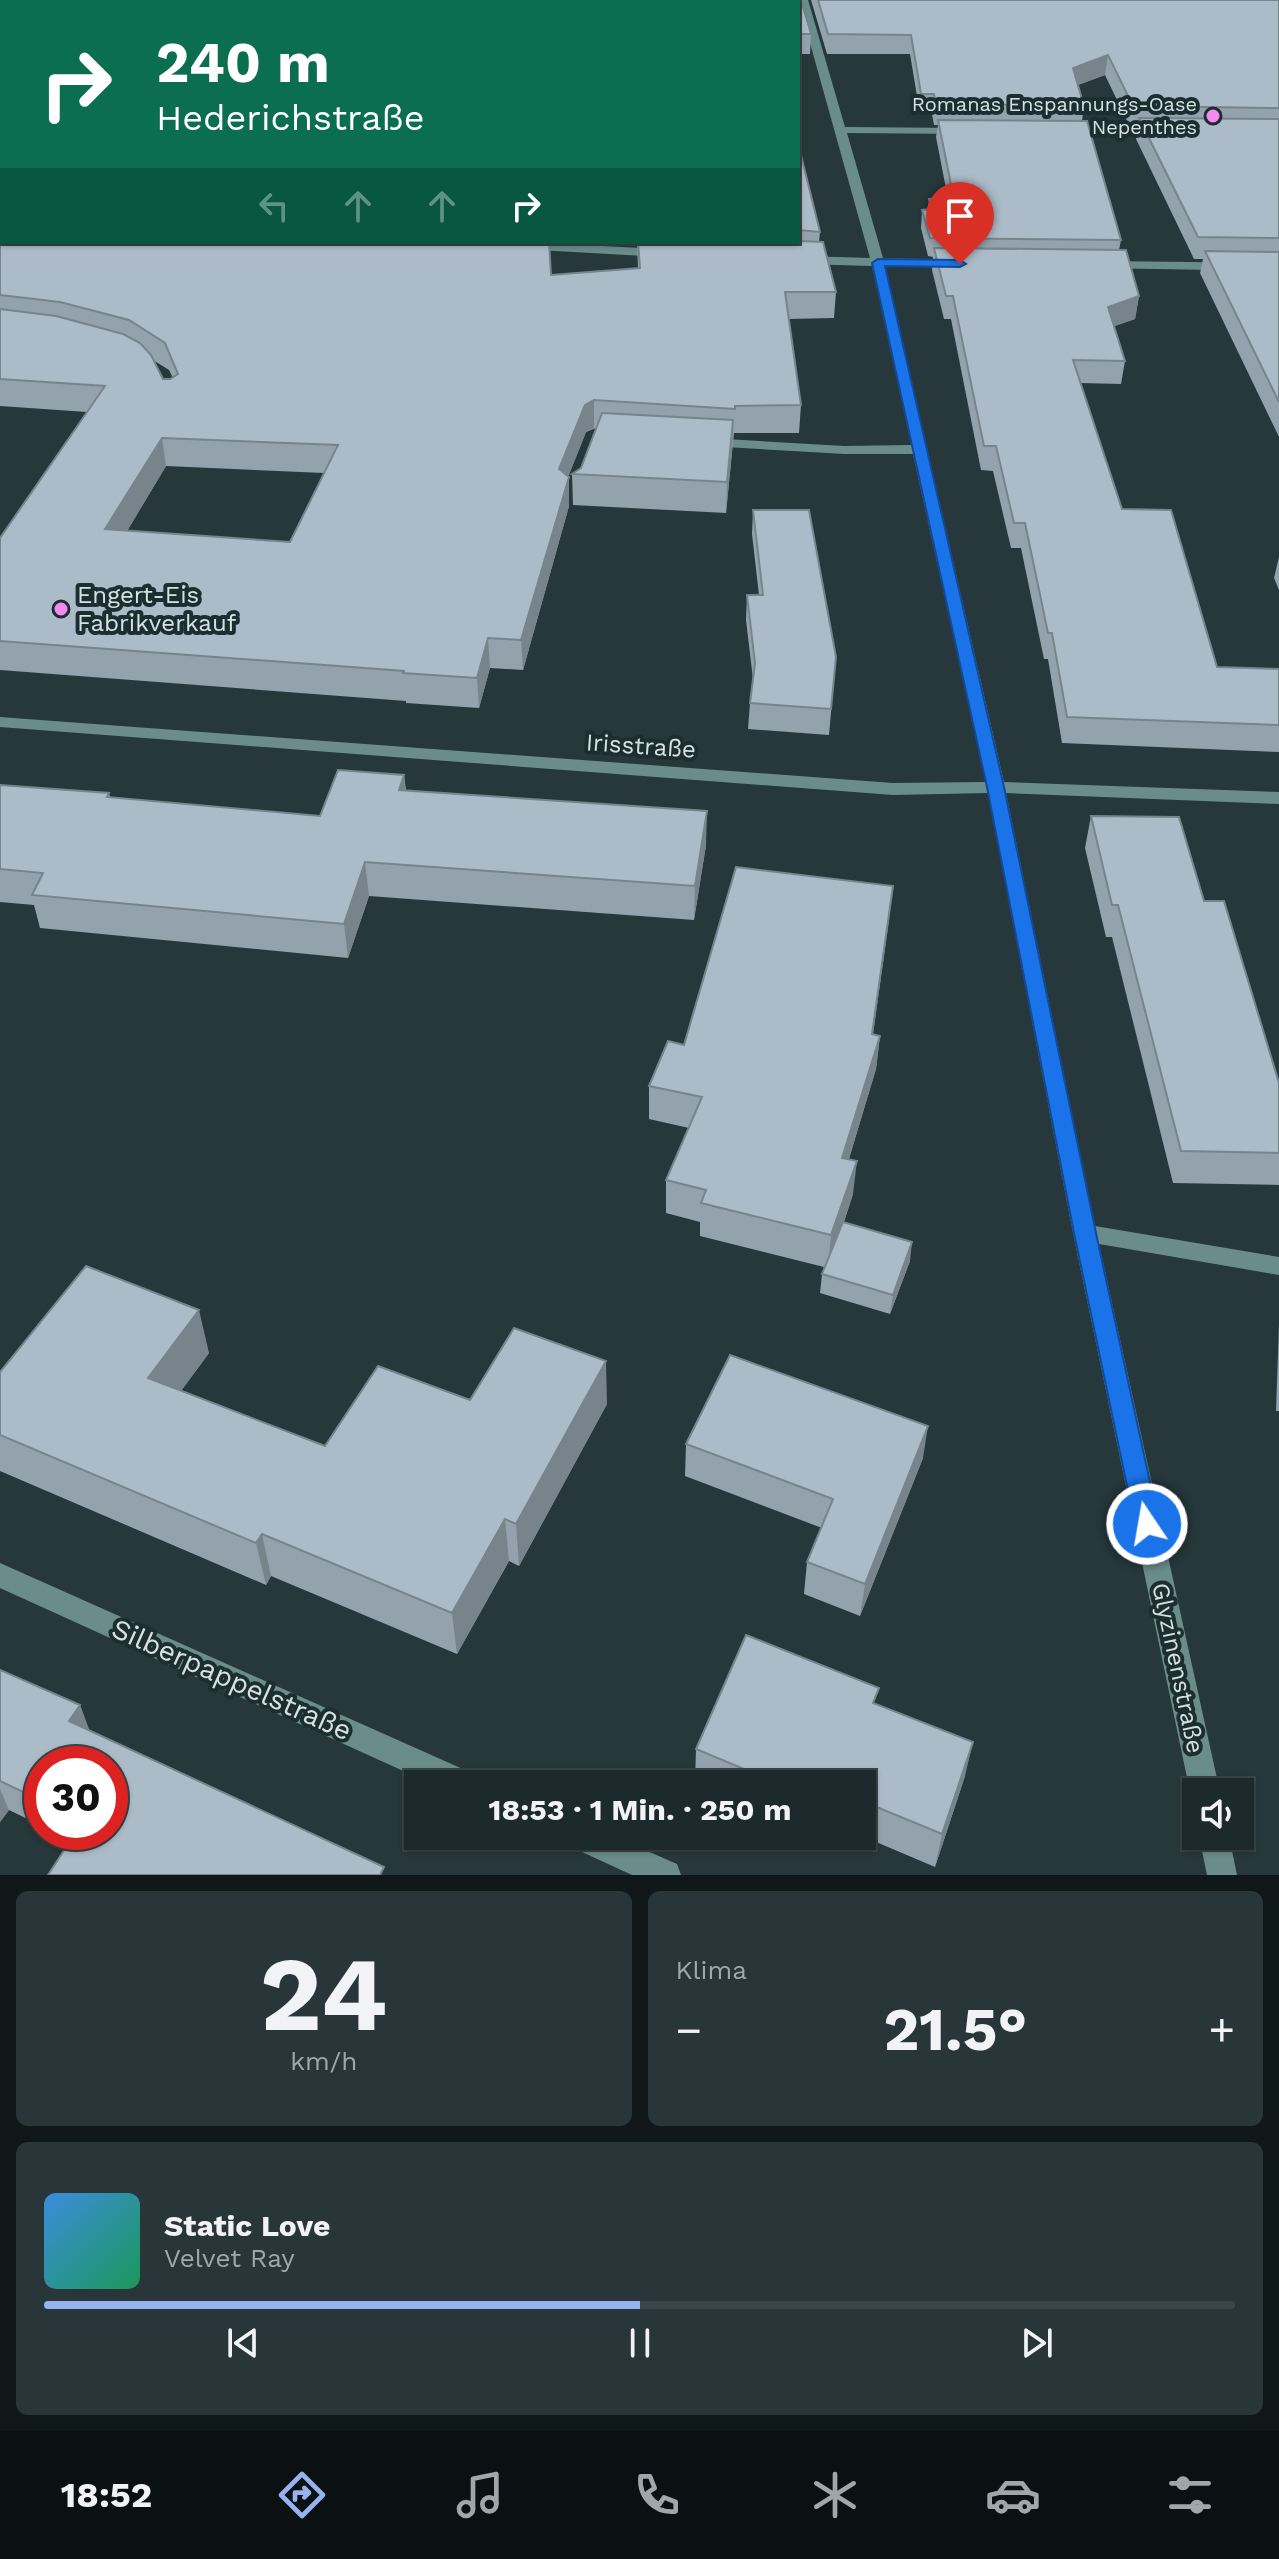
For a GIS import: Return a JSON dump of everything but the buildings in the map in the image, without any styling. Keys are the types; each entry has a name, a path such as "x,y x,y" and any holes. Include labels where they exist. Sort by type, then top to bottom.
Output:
{"street":[{"name":"Glyzinenstraße","path":"803,0 878,263 996,787 1085,1233 1202,1778"},
{"path":"840,130 981,131"},
{"path":"1044,132 1169,133"},
{"path":"503,245 677,253"},
{"path":"788,259 967,264"},
{"path":"1089,265 1279,267"},
{"path":"688,441 844,450 919,449"},
{"name":"Irisstraße","path":"0,722 893,789 996,787 1279,798"},
{"path":"1085,1233 1279,1266"},
{"name":"Silberpappelstraße","path":"0,1575 433,1770"},
{"path":"610,1850 666,1875"},
{"path":"1217,1850 1222,1875"}],"place":[{"name":"Romanas Enspannungs-Oase Nepenthes","path":"1213,116"},
{"name":"Engert-Eis Fabrikverkauf","path":"61,609"}],"route":[{"path":"960,264 878,263 996,787 1147,1524"}]}
